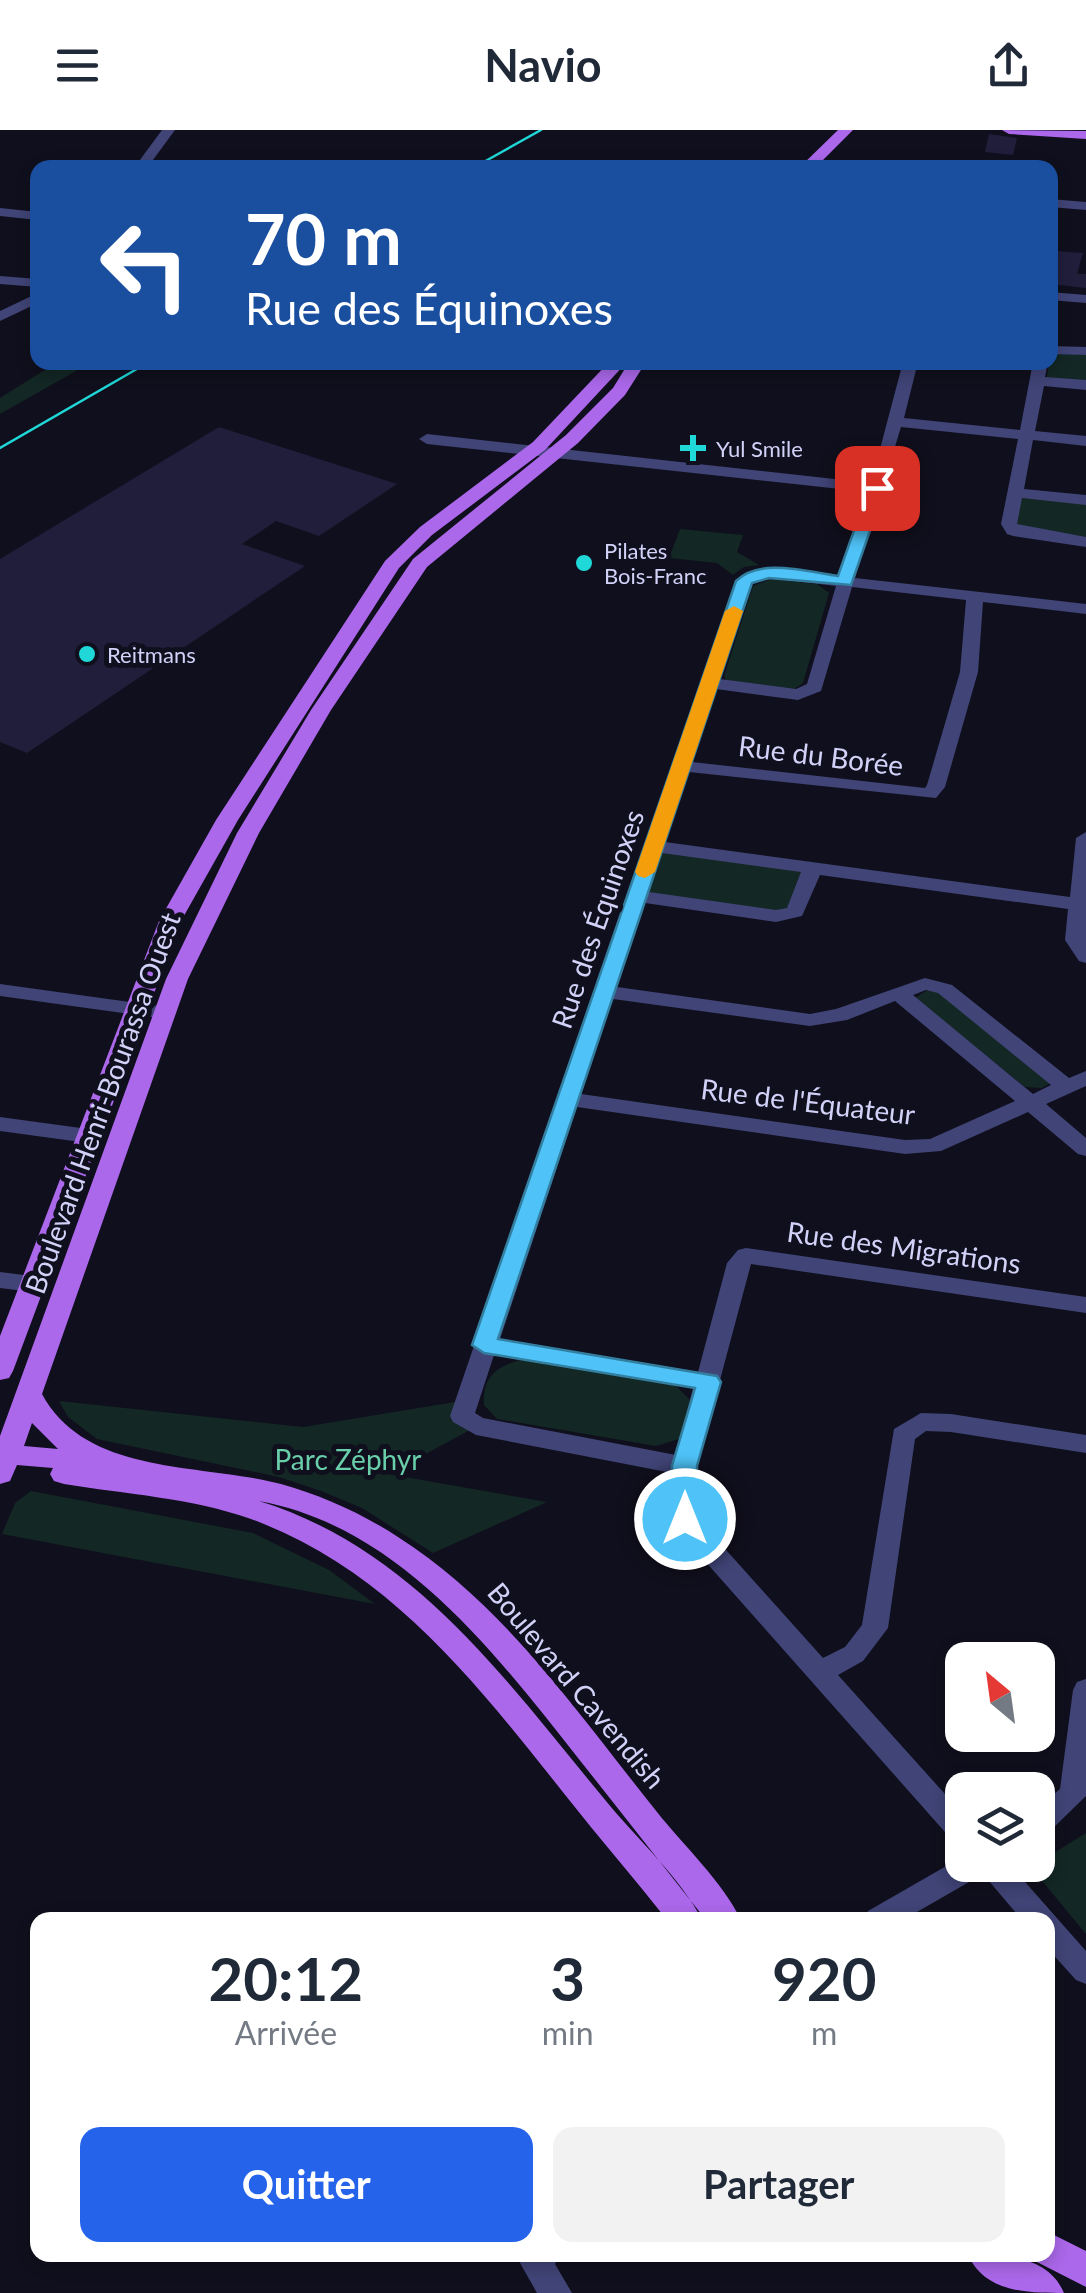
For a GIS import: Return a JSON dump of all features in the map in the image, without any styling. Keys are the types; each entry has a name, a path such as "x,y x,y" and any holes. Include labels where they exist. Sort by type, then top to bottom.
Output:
{"main road":[{"path":"791,160 822,130"},
{"path":"1009,130 1086,134"},
{"path":"815,160 847,131"},
{"name":"Boulevard Henri-Bourassa Ouest","path":"0,1372 134,1008 198,866 378,582 426,531 530,452 612,370"},
{"name":"Boulevard Henri-Bourassa Ouest","path":"3,1455 29,1395 166,1013 223,877 321,710 420,564 452,534 554,455 611,400 632,370"},
{"path":"29,1395 52,1432 68,1444 112,1463"},
{"path":"3,1455 246,1508 308,1532 371,1568 412,1598 463,1645 680,1912"},
{"name":"Boulevard Cavendish","path":"3,1455 112,1463 295,1498 358,1526 422,1567 480,1619 520,1662 719,1912"},
{"path":"1055,2253 1086,2270"},
{"path":"997,2262 1046,2293"}],"street":[{"path":"146,160 168,130"},
{"path":"1058,204 1086,206"},
{"path":"0,212 30,215"},
{"path":"0,280 30,283"},
{"path":"0,305 30,288"},
{"path":"1058,297 1086,299"},
{"path":"0,317 30,301"},
{"path":"1058,350 1086,351"},
{"path":"710,683 798,695 815,688 909,370"},
{"path":"1039,370 1009,524 1012,531 1086,542"},
{"path":"1037,381 1086,386"},
{"path":"893,422 1086,442"},
{"path":"427,440 877,488"},
{"path":"1015,492 1086,500"},
{"name":"Rue des Équinoxes","path":"685,1466 476,1426 462,1416 744,581 754,574 845,582"},
{"path":"845,582 1086,609"},
{"name":"Rue du Borée","path":"681,766 929,794 936,787 969,672 974,596"},
{"path":"1086,838 1074,940 1086,957"},
{"path":"654,846 1076,904"},
{"path":"637,896 776,916 795,912 812,869"},
{"path":"604,992 810,1020 840,1015 926,984 945,989 1076,1082"},
{"path":"0,990 166,1013"},
{"path":"898,993 1086,1149"},
{"name":"Rue de l'Équateur","path":"569,1099 905,1147 933,1146 1076,1082"},
{"path":"0,1124 88,1136"},
{"name":"Rue des Migrations","path":"820,1672 685,1519 685,1466 738,1263 746,1256 1086,1304"},
{"path":"0,1280 32,1284"},
{"path":"484,1345 708,1382"},
{"path":"945,1813 820,1672 854,1654 876,1628 879,1582 903,1435 921,1422 951,1423 1086,1444"},
{"path":"1055,1810 1074,1794 1086,1690"},
{"path":"892,1912 945,1882"},
{"path":"1007,1882 1033,1912"},
{"path":"1055,1937 1086,1971"},
{"path":"541,2262 556,2293"}],"green space":[{"path":"1058,354 1086,355 1086,382 1047,377 1048,370 1058,370"},
{"path":"45,370 78,370 0,414 0,398"},
{"path":"1015,493 1086,500 1086,542 1013,531"},
{"path":"680,529 743,535 737,552 759,565 744,567 733,575 717,563 669,558"},
{"path":"771,579 817,584 829,593 803,683 793,690 726,680 724,676 753,586"},
{"path":"654,846 812,869 795,912 637,896"},
{"path":"929,989 940,992 1050,1083 1042,1088 1025,1087 915,998"},
{"path":"520,1360 675,1385 692,1402 682,1438 656,1446 497,1419 484,1405 486,1386 499,1369"},
{"name":"Parc Zéphyr","path":"59,1401 303,1427 455,1402 470,1430 388,1474 547,1502 433,1553 362,1508 321,1491 279,1477 97,1439 68,1417"},
{"path":"31,1491 253,1533 329,1570 375,1604 2,1534 15,1503"},
{"path":"1086,1833 1086,1934 1043,1882 1055,1882 1055,1852"}],"building":[{"path":"989,134 1017,138 1013,155 985,152"},
{"path":"1058,251 1083,253 1077,274 1086,274 1086,288 1058,285"},
{"name":"Reitmans","path":"219,427 397,484 319,536 276,521 242,544 305,566 27,753 0,742 0,559"}],"tram line":[{"path":"487,160 541,130"},
{"path":"0,448 135,370"}],"slow traffic":[{"path":"645,872 734,611"}],"place":[{"name":"Yul Smile","path":"693,448"},
{"name":"Pilates Bois-Franc","path":"584,563"},
{"name":"Reitmans","path":"87,654"}],"route":[{"path":"685,1519 685,1466 708,1382 484,1345 744,581 754,574 769,573 845,582 877,488"}]}
